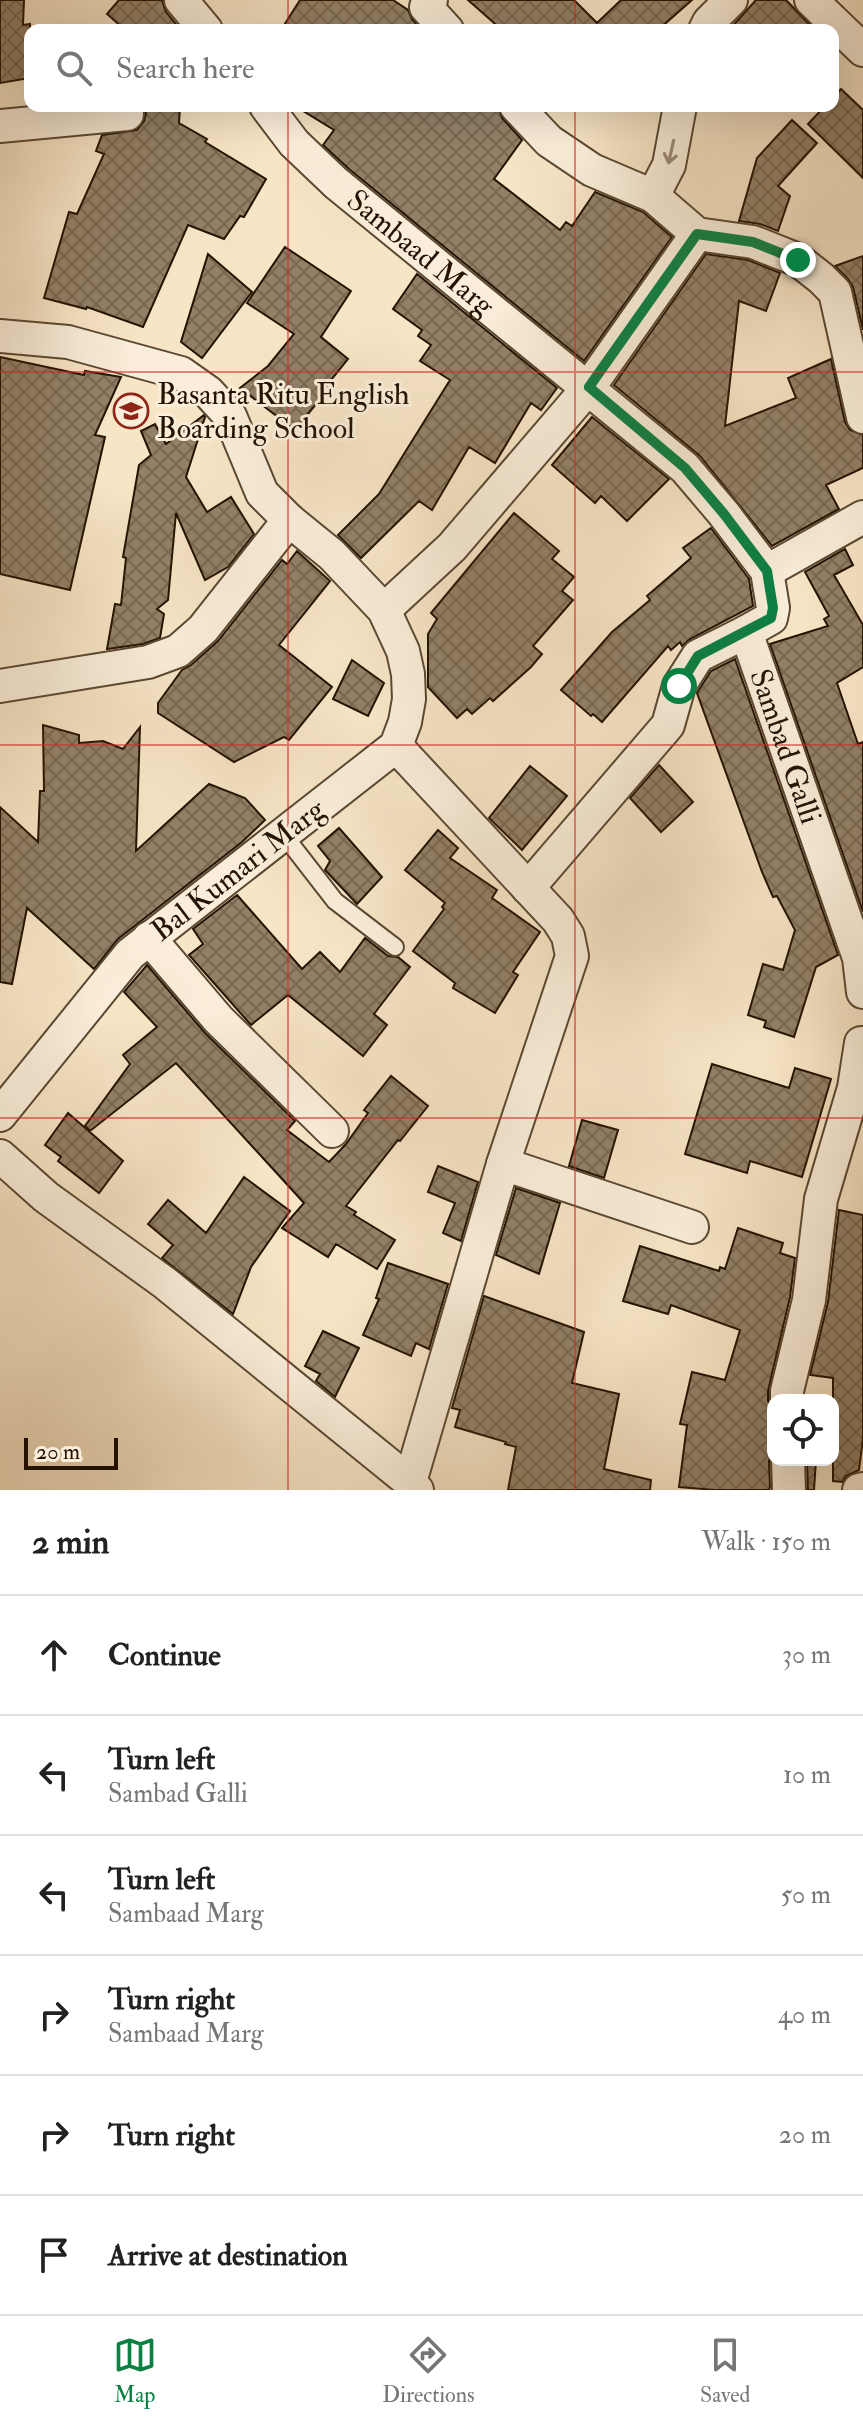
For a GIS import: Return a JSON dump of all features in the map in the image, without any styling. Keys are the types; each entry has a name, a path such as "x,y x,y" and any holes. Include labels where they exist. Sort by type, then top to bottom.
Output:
{"street":[{"path":"181,0 201,24"},
{"path":"708,24 731,0"},
{"path":"811,0 836,24"},
{"path":"839,27 863,50"},
{"name":"Sambaad Marg","path":"271,112 294,143 336,183 685,468 767,571"},
{"path":"522,112 549,141 592,170 653,196 697,234 753,242 798,260 821,278 835,292 863,417"},
{"path":"653,196 669,165 679,112"},
{"path":"0,126 127,114"},
{"path":"384,610 452,547 589,387 697,234"},
{"path":"0,336 68,342 181,373 208,392 230,416 262,493 332,555 384,610 403,651 408,674 409,699 396,746 558,920 568,936 572,956 503,1164 414,1486 165,1283 46,1197 0,1156"},
{"path":"767,571 863,517"},
{"path":"0,686 148,662 178,651 203,629 289,520"},
{"name":"Sambad Galli","path":"767,571 773,608 771,618 746,632 859,958 863,992"},
{"path":"528,888 668,725 679,686 698,656 746,632"},
{"name":"Bal Kumari Marg","path":"0,1115 130,954 396,746"},
{"path":"149,938 218,1019 332,1131"},
{"path":"787,1394 809,1300 821,1199 854,1088 862,1034"},
{"path":"503,1164 692,1227"},
{"path":"788,1466 789,1490"}],"lane":[{"path":"283,834 335,901 395,947"}],"building":[{"path":"0,0 24,0 24,79 0,83"},
{"path":"119,0 162,0 166,12 176,24 118,24 107,14"},
{"path":"300,0 393,0 408,10 416,24 285,24"},
{"path":"468,0 574,0 597,23 621,0 692,0 665,24 495,24"},
{"path":"756,0 786,0 809,24 734,24"},
{"path":"841,89 863,110 863,178 808,124 819,112 839,112"},
{"path":"180,112 179,123 266,179 244,217 240,216 224,239 188,225 143,327 87,307 44,298 69,212 77,214 104,154 96,151 102,135 137,130 146,113"},
{"path":"305,112 500,112 522,140 494,179 560,230 566,222 572,226 595,192 643,212 672,237 584,361 323,145 334,130"},
{"path":"792,120 817,143 778,186 790,196 778,231 739,221 757,158"},
{"path":"285,247 351,291 321,337 348,359 331,380 334,382 295,430 240,388 268,366 294,334 247,303"},
{"path":"208,254 252,292 202,358 181,342"},
{"path":"706,254 748,260 780,273 766,311 739,301 725,426 796,398 788,378 831,359 845,422 850,430 863,435 863,468 826,485 839,509 772,546 700,456 614,385"},
{"path":"863,256 863,330 853,287 835,266"},
{"path":"417,274 557,388 541,410 531,403 495,463 469,447 432,510 419,501 361,558 338,535 379,494 450,380 420,361 431,345 418,336 422,330 393,309"},
{"path":"0,357 84,375 85,371 121,377 95,435 105,437 70,590 0,574"},
{"path":"204,415 186,477 207,512 231,497 254,534 228,567 205,580 176,513 168,600 157,609 164,614 160,638 143,644 107,649 115,604 121,605 126,558 123,557 139,465 151,455 141,431 155,424 166,444"},
{"path":"592,417 669,479 627,521 601,496 595,503 552,465"},
{"path":"514,513 559,551 552,559 574,577 562,591 573,600 533,646 542,654 531,667 493,701 490,698 472,714 467,709 457,718 428,687 428,634 437,619 431,613"},
{"path":"711,528 749,579 753,606 682,646 680,642 671,650 668,646 602,722 593,714 591,716 561,690 612,632 650,600 647,596 691,558 683,548"},
{"path":"845,549 853,565 834,575 863,625 863,667 837,683 858,744 863,742 863,912 770,644 828,626 824,619 829,616 805,572"},
{"path":"297,551 330,581 279,645 332,687 289,740 284,737 234,762 158,713 158,703 182,670 218,641 282,560 287,564"},
{"path":"735,659 838,955 816,967 794,1037 764,1027 766,1021 748,1015 763,964 783,970 795,930 777,896 773,897 762,872 697,693 711,671"},
{"path":"352,660 384,683 368,716 333,699"},
{"path":"43,725 79,735 79,743 103,741 123,749 140,727 136,851 209,784 245,798 265,820 242,842 118,939 94,969 27,908 12,984 0,982 0,807 38,842 40,791 44,791"},
{"path":"659,765 693,802 661,832 630,798"},
{"path":"530,766 567,796 522,850 489,818"},
{"path":"339,828 382,877 357,904 325,870 330,861 318,846"},
{"path":"438,830 458,848 450,858 497,890 492,898 540,932 513,972 518,975 495,1013 453,988 455,983 413,951 444,909 445,903 405,870"},
{"path":"237,895 302,969 320,952 340,972 365,938 388,956 398,957 410,967 374,1014 387,1025 363,1056 288,995 251,1025 189,955 203,944 193,929"},
{"path":"147,965 205,1033 295,1121 287,1130 329,1162 346,1144 368,1113 364,1110 391,1076 428,1106 346,1206 356,1212 354,1215 395,1240 377,1269 336,1244 328,1257 282,1228 304,1203 176,1063 90,1131 85,1126 130,1064 123,1055 157,1027 124,992"},
{"path":"712,1064 789,1088 795,1068 831,1079 802,1177 750,1161 747,1173 685,1154"},
{"path":"68,1113 123,1161 99,1193 58,1161 61,1157 45,1145"},
{"path":"582,1120 618,1130 604,1178 569,1166"},
{"path":"438,1166 478,1182 461,1241 443,1233 455,1203 428,1192"},
{"path":"244,1177 290,1211 251,1267 233,1314 162,1258 173,1245 148,1224 168,1200 206,1233"},
{"path":"516,1188 560,1203 539,1274 496,1255"},
{"path":"839,1210 863,1215 863,1438 859,1470 846,1476 842,1482 833,1481 833,1466 839,1466 839,1394 833,1394 833,1378 810,1375 828,1302"},
{"path":"738,1228 783,1243 780,1253 795,1258 790,1297 767,1394 769,1490 679,1487 687,1425 680,1424 692,1372 725,1380 740,1330 671,1305 668,1314 623,1301 640,1246 719,1271 720,1267 725,1269"},
{"path":"388,1263 448,1284 429,1349 416,1343 411,1356 363,1335 379,1299 376,1298"},
{"path":"484,1296 584,1332 572,1383 619,1394 604,1469 651,1480 650,1490 508,1490 516,1447 455,1427 460,1410 452,1408"},
{"path":"323,1331 359,1348 335,1397 316,1381 320,1374 305,1366"},
{"path":"807,1466 816,1466 814,1490 808,1490"}],"place":[{"name":"Basanta Ritu English Boarding School","path":"131,411"}],"route":[{"path":"679,686 698,656 771,618 773,608 767,571 685,468 589,387 697,234 753,242 798,260"}]}
